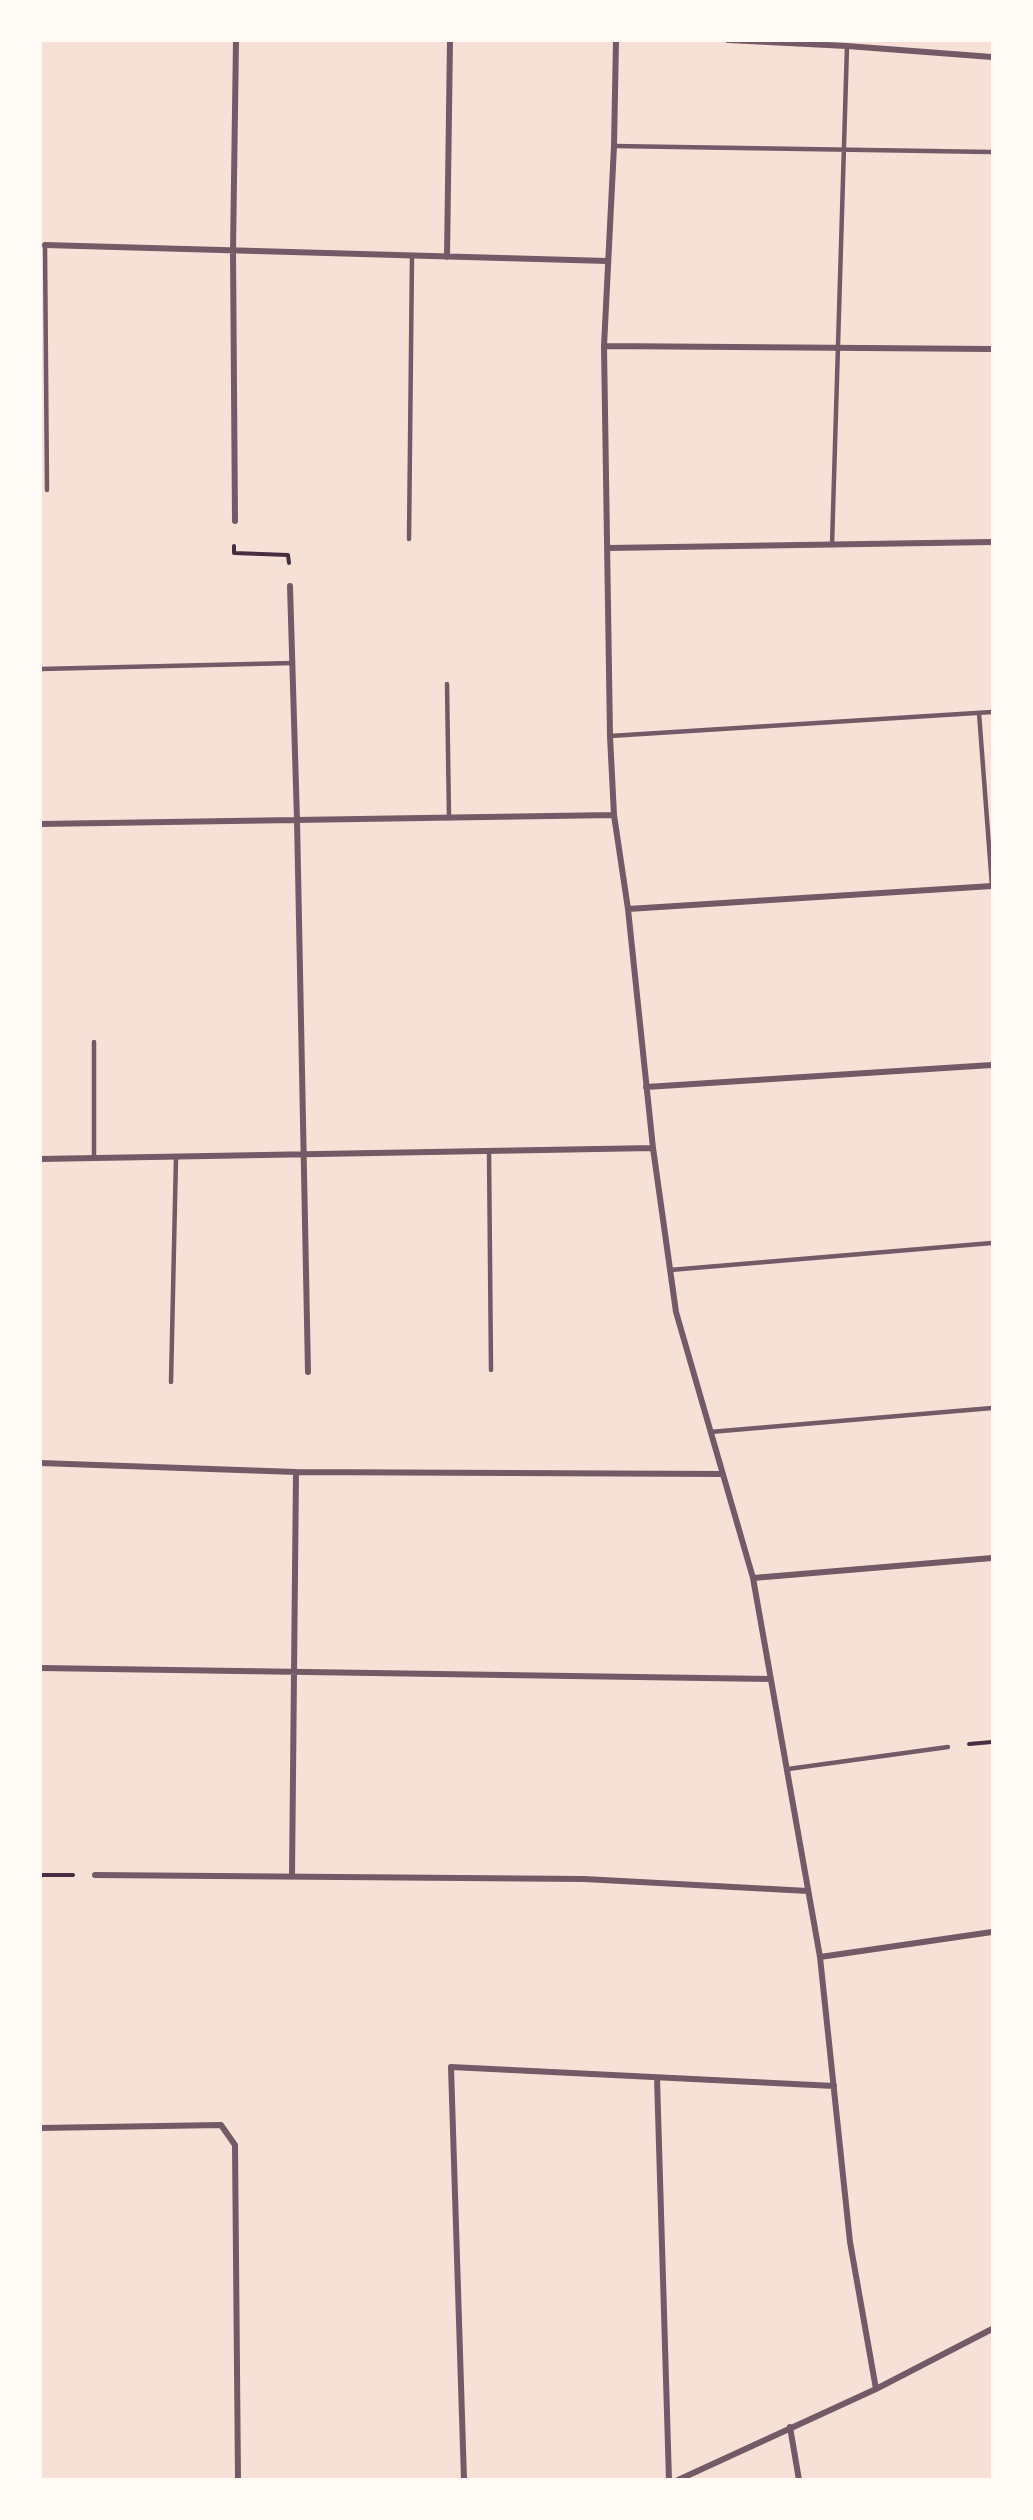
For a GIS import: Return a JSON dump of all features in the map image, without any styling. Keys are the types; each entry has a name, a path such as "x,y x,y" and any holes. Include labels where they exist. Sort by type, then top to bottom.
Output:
{"street":[{"path":"235,521 233,251 236,40"},
{"path":"447,257 450,40"},
{"path":"616,40 614,146 604,346 610,736 614,815 628,909 653,1148 676,1311 753,1578 820,1957 850,2242 876,2389"},
{"path":"728,40 993,57"},
{"path":"45,245 607,261"},
{"path":"604,346 993,349"},
{"path":"608,548 993,543"},
{"path":"290,586 305,1154 308,1372"},
{"path":"40,824 614,815"},
{"path":"628,909 992,886"},
{"path":"646,1086 993,1065"},
{"path":"40,1159 653,1148"},
{"path":"40,1463 296,1472 722,1474"},
{"path":"291,1876 296,1472"},
{"path":"753,1578 993,1558"},
{"path":"40,1668 770,1679"},
{"path":"95,1875 584,1879 808,1891"},
{"path":"820,1957 993,1932"},
{"path":"464,2480 451,2067 834,2086"},
{"path":"657,2078 669,2480"},
{"path":"40,2128 221,2125 235,2145 238,2480"},
{"path":"678,2480 876,2389 993,2329"},
{"path":"790,2427 799,2480"}],"lane":[{"path":"832,545 847,46"},
{"path":"614,146 993,152"},
{"path":"45,245 47,490"},
{"path":"409,539 412,256"},
{"path":"40,669 293,663"},
{"path":"447,684 449,818"},
{"path":"610,736 993,712"},
{"path":"979,713 992,886"},
{"path":"94,1042 94,1158"},
{"path":"489,1151 491,1370"},
{"path":"171,1382 176,1157"},
{"path":"670,1270 993,1244"},
{"path":"710,1432 993,1408"},
{"path":"788,1769 948,1747"}],"path":[{"path":"234,553 288,555"},
{"path":"40,1875 95,1875"}]}
